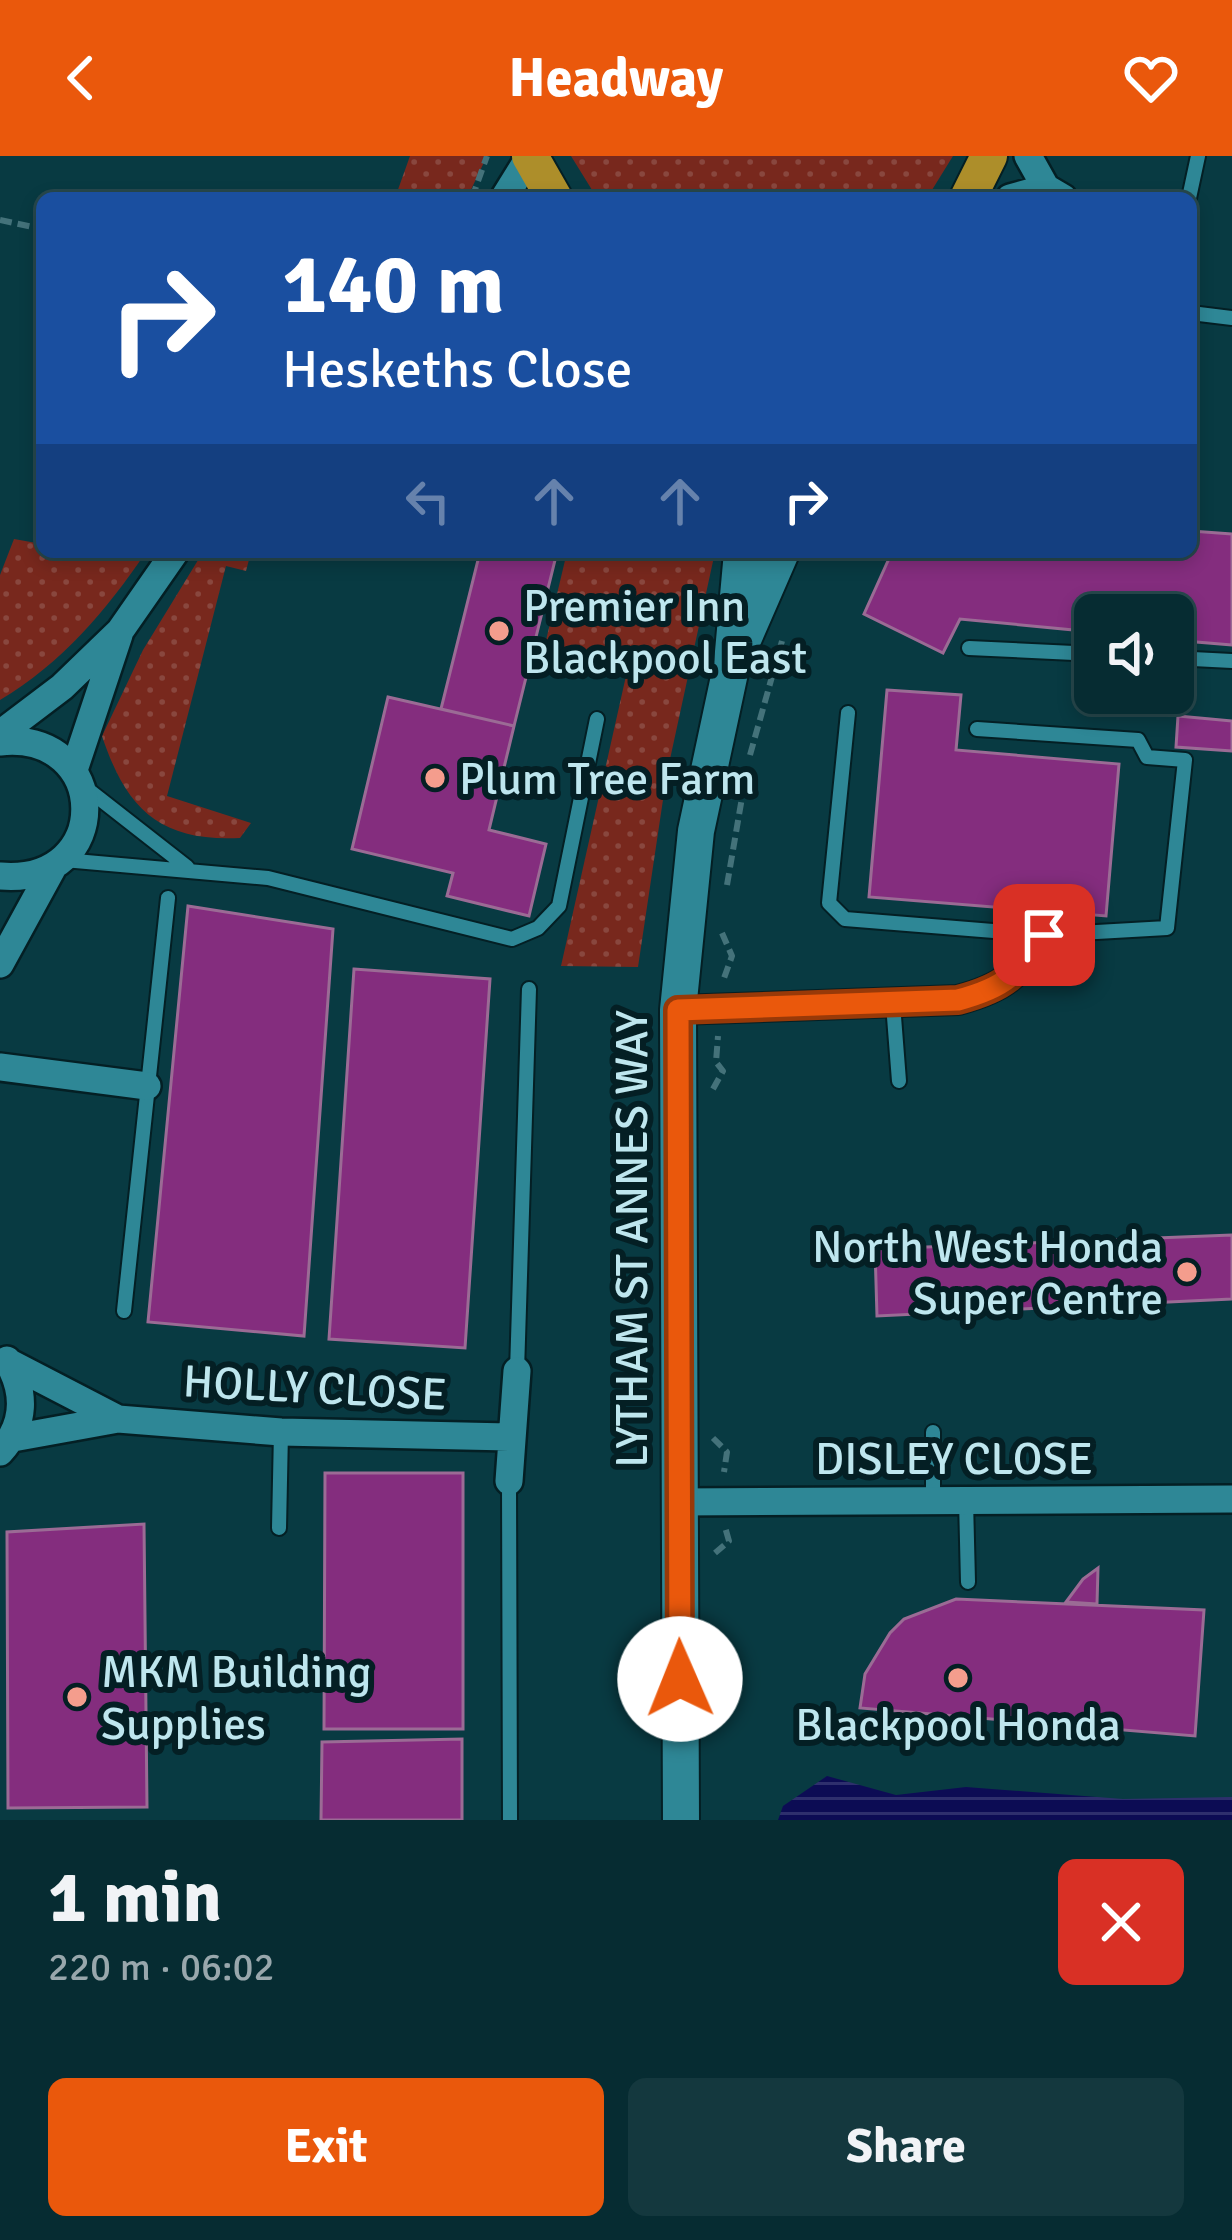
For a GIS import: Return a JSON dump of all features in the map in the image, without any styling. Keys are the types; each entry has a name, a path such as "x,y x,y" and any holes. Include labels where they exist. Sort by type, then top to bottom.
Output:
{"highway":[{"path":"530,156 551,192"},
{"path":"971,192 989,156"}],"main road":[{"name":"LYTHAM ST ANNES WAY","path":"681,1820 678,1010 696,830 732,663 741,558"},
{"name":"LYTHAM ST ANNES WAY","path":"732,663 778,558"}],"street":[{"path":"508,192 530,156"},
{"path":"1028,156 1053,192"},
{"path":"0,738 121,631 171,558"},
{"path":"0,964 83,828 78,778 121,631"},
{"path":"0,738 38,742 78,778"},
{"path":"0,876 28,878 58,864"},
{"path":"678,1010 958,1000 996,990 1013,977 1044,935"},
{"path":"0,1067 147,1086"},
{"path":"5,1358 20,1389 21,1414 7,1445"},
{"name":"HOLLY CLOSE","path":"5,1358 118,1419"},
{"name":"HOLLY CLOSE","path":"509,1481 517,1371"},
{"name":"HOLLY CLOSE","path":"7,1445 118,1419 281,1432 509,1437"},
{"name":"DISLEY CLOSE","path":"677,1502 1232,1499"}],"lane":[{"path":"1190,192 1198,156"},
{"path":"1197,315 1232,318"},
{"path":"969,648 1074,653"},
{"path":"1194,659 1232,661"},
{"path":"848,713 829,903 845,919 1044,935 1167,928 1185,760 1147,758 1138,740 977,729"},
{"path":"58,864 188,868 268,878 512,939 538,928 559,905 596,719"},
{"path":"78,778 188,868"},
{"path":"124,1311 168,898"},
{"path":"517,1371 529,988"},
{"path":"893,1004 899,1082"},
{"path":"279,1528 281,1432"},
{"path":"934,1432 934,1500"},
{"path":"509,1481 510,1820"},
{"path":"966,1500 968,1582"}],"path":[{"path":"0,220 36,228"}],"shaded area":[{"path":"410,156 487,156 470,192 397,192"},
{"path":"571,156 953,156 931,192 593,192"},
{"path":"14,539 36,543 36,558 142,558 81,634 43,670 0,700 0,575"},
{"path":"199,558 249,558 246,571 226,566 167,796 251,823 240,838 212,838 167,826 150,816 122,783 102,736 143,650"},
{"path":"566,558 714,558 667,773 638,967 561,966 628,667 543,653"},
{"path":"827,1776 896,1795 966,1787 1123,1799 1232,1797 1232,1820 778,1820 783,1806"}],"building":[{"path":"1197,531 1232,534 1232,645 1194,642 1194,594 1074,594 1074,630 960,619 943,653 864,614 889,558 1197,558"},
{"name":"Premier Inn Blackpool East","path":"479,558 556,558 514,726 441,709"},
{"path":"887,690 961,695 956,750 1119,764 1106,916 869,897"},
{"name":"Plum Tree Farm","path":"388,697 514,726 489,830 546,844 529,916 447,896 453,873 352,849"},
{"path":"1178,716 1232,721 1232,751 1176,747"},
{"path":"188,906 333,929 304,1336 148,1322"},
{"path":"354,969 490,979 465,1348 329,1339"},
{"path":"1232,1235 1232,1299 877,1316 875,1249"},
{"path":"325,1473 463,1473 463,1729 324,1729"},
{"name":"MKM Building Supplies","path":"144,1524 147,1807 8,1808 7,1532"},
{"path":"1098,1568 1097,1604 1066,1602 1083,1579"},
{"path":"956,1599 1204,1610 1195,1736 860,1708 865,1674 890,1633 904,1619"},
{"path":"462,1739 462,1820 321,1820 322,1742"}],"place":[{"name":"Premier Inn Blackpool East","path":"499,631"},
{"name":"Plum Tree Farm","path":"435,778"},
{"name":"North West Honda Super Centre","path":"1187,1272"},
{"name":"Blackpool Honda","path":"958,1678"},
{"name":"MKM Building Supplies","path":"77,1697"}],"route":[{"path":"680,1679 678,1010 958,1000 996,990 1013,977 1044,935"}]}
